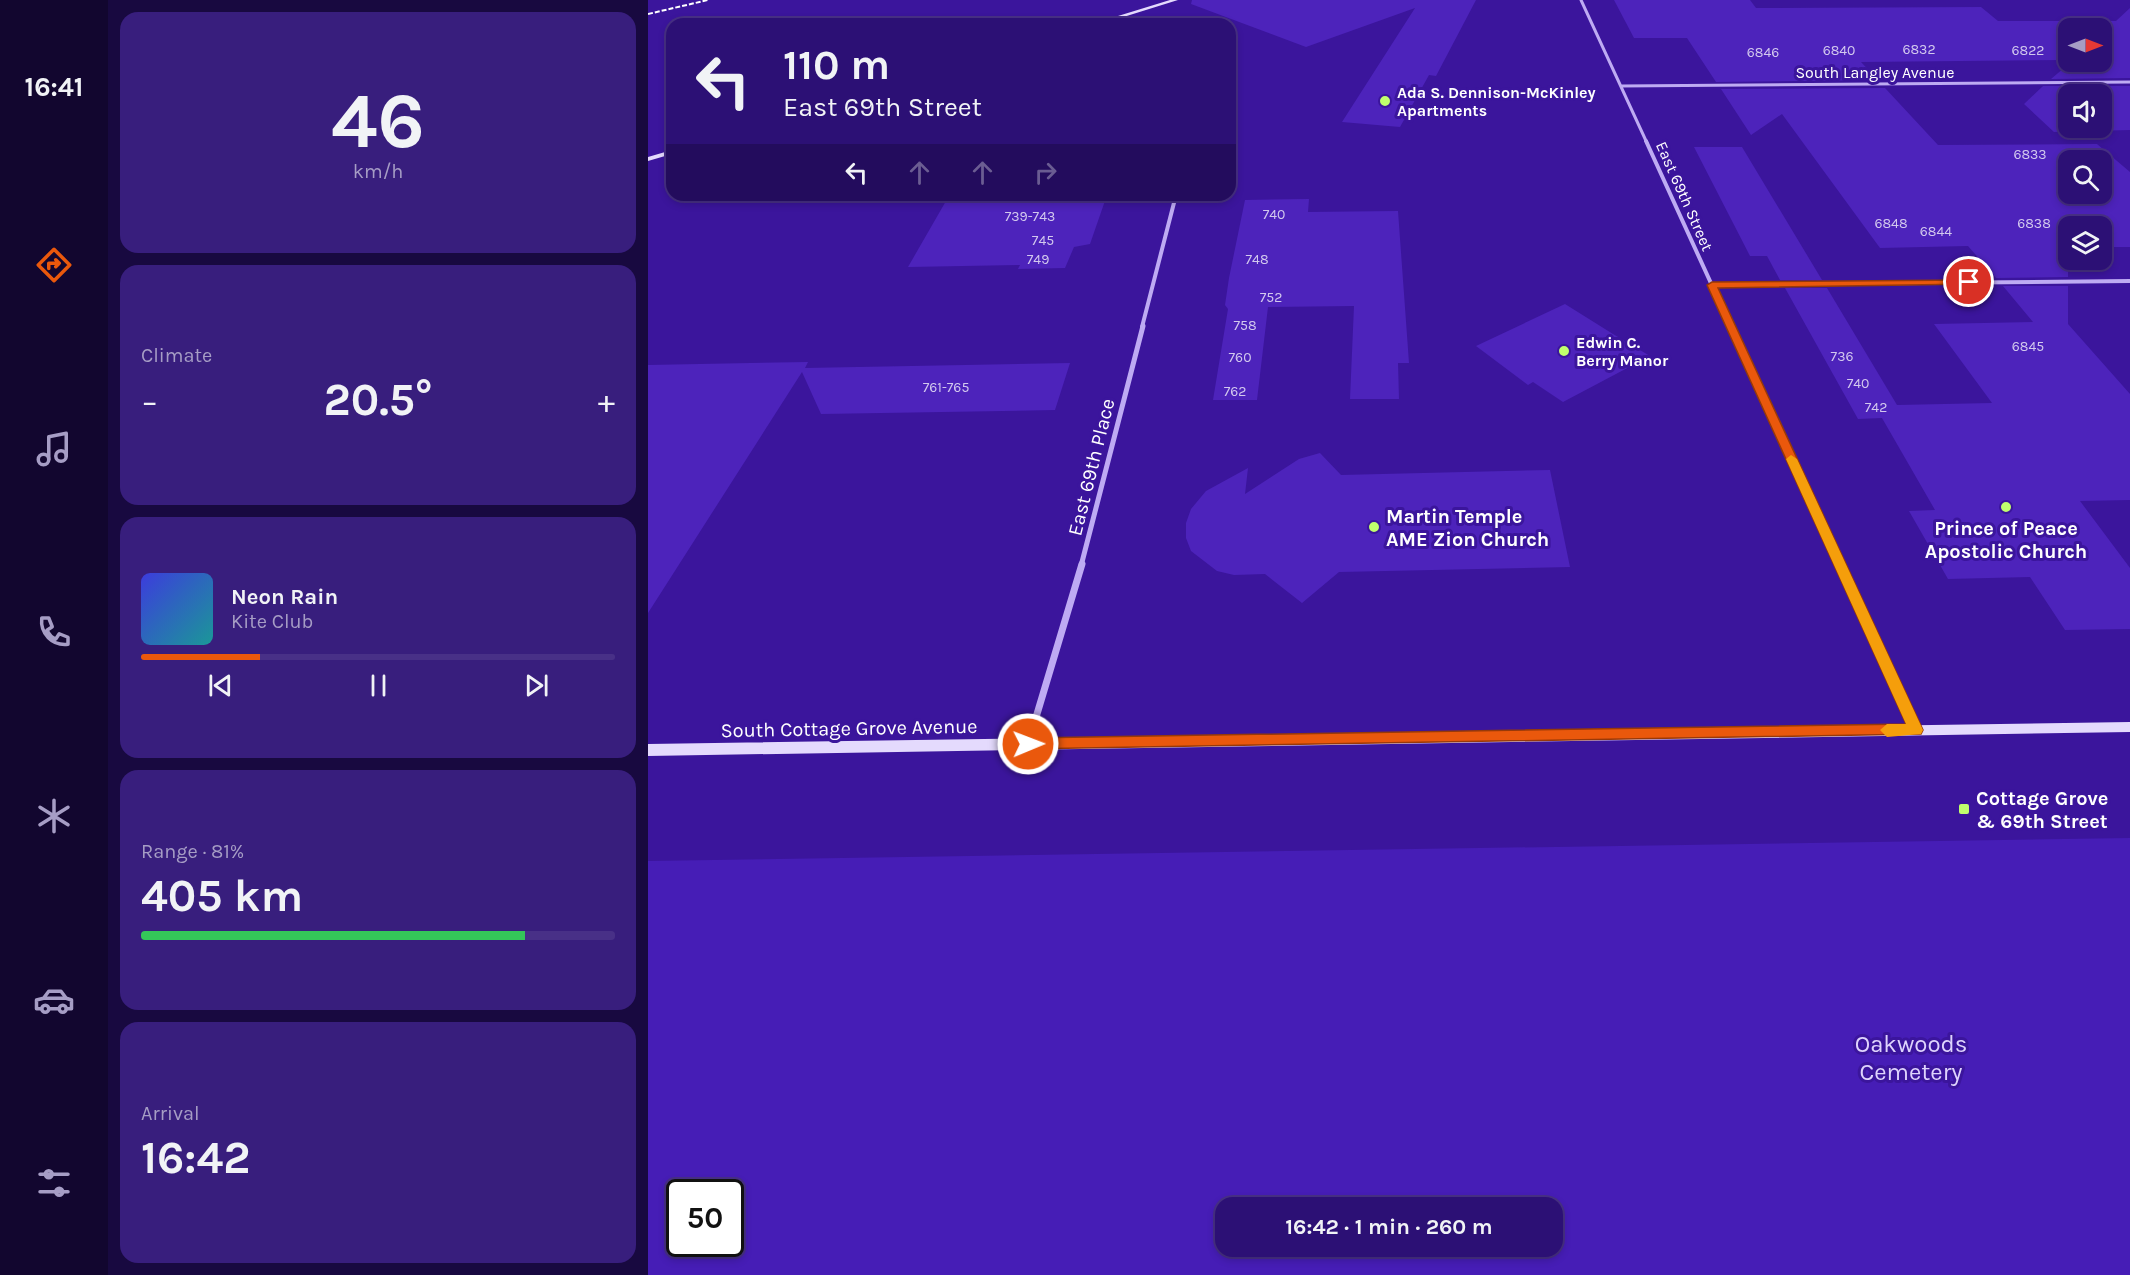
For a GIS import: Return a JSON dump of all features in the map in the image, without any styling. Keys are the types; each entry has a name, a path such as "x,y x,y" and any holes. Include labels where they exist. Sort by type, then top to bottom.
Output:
{"main road":[{"path":"1115,18 1175,0"},
{"path":"648,159 666,154"},
{"name":"South Cottage Grove Avenue","path":"648,750 2130,727"}],"street":[{"name":"East 69th Street","path":"1581,0 1916,730"},
{"name":"South Langley Avenue","path":"1621,86 2130,82"},
{"name":"East 69th Place","path":"1028,744 1081,567 1174,201"},
{"path":"1712,285 2130,281"}],"green space":[{"name":"Oakwoods Cemetery","path":"2130,838 2130,1275 648,1275 648,861"}],"building":[{"path":"1192,0 1476,0 1436,76 1429,75 1400,127 1342,122 1415,8 1306,47 1236,21 1236,18 1228,18 1191,4"},
{"path":"1614,0 1750,0 1756,8 1981,7 1998,21 2058,21 2058,60 1861,62 1878,80 1716,82 1687,38 1634,38"},
{"path":"2130,8 2130,78 2051,79 2059,72 2112,72 2112,21 2116,21"},
{"path":"2043,86 2058,86 2058,132 2054,132 2024,104"},
{"path":"2112,86 2130,86 2130,130 2112,130"},
{"path":"1885,88 1938,145 2097,144 2104,150 2058,150 2058,204 2112,204 2112,157 2130,172 2130,247 2112,247 2112,216 2058,216 2058,270 2068,270 2068,277 1996,278 1968,246 1880,248 1782,114 1751,135 1721,89"},
{"path":"1694,147 1742,147 1822,280 1780,280 1767,256 1750,256"},
{"path":"1309,199 1308,212 1398,211 1409,363 1398,363 1399,399 1350,399 1354,306 1268,307 1257,400 1213,400 1228,309 1225,305 1229,278 1245,200"},
{"path":"946,201 1105,201 1090,244 1074,247 1065,268 1018,269 1020,265 908,267"},
{"path":"2003,286 2068,286 2068,324 2130,394 2130,500 2080,501 2130,568 2130,629 2065,630 2030,577 1948,579 1909,511 1935,510 1882,418 1858,419 1785,288 1827,288 1897,405 1992,403 1934,324 2033,322"},
{"name":"Edwin C. Berry Manor","path":"1565,304 1650,356 1563,402 1533,382 1528,385 1476,346"},
{"path":"808,362 805,368 1070,363 1055,410 821,414 802,372 648,613 648,365"},
{"name":"Martin Temple AME Zion Church","path":"1320,453 1341,475 1550,470 1570,567 1339,572 1302,603 1265,574 1234,575 1217,571 1191,551 1186,538 1186,523 1191,509 1206,491 1248,468 1245,494 1299,459"}],"railway":[{"path":"648,14 708,0"}],"slow traffic":[{"path":"1791,459 1916,730 1887,730"}],"place":[{"name":"Ada S. Dennison-McKinley Apartments","path":"1385,101"},
{"name":"Edwin C. Berry Manor","path":"1564,351"},
{"name":"Prince of Peace Apostolic Church","path":"2006,507"},
{"name":"Martin Temple AME Zion Church","path":"1374,527"},
{"name":"Cottage Grove & 69th Street","path":"1964,809"}],"route":[{"path":"1028,744 1916,730 1712,285 1969,282"}]}
